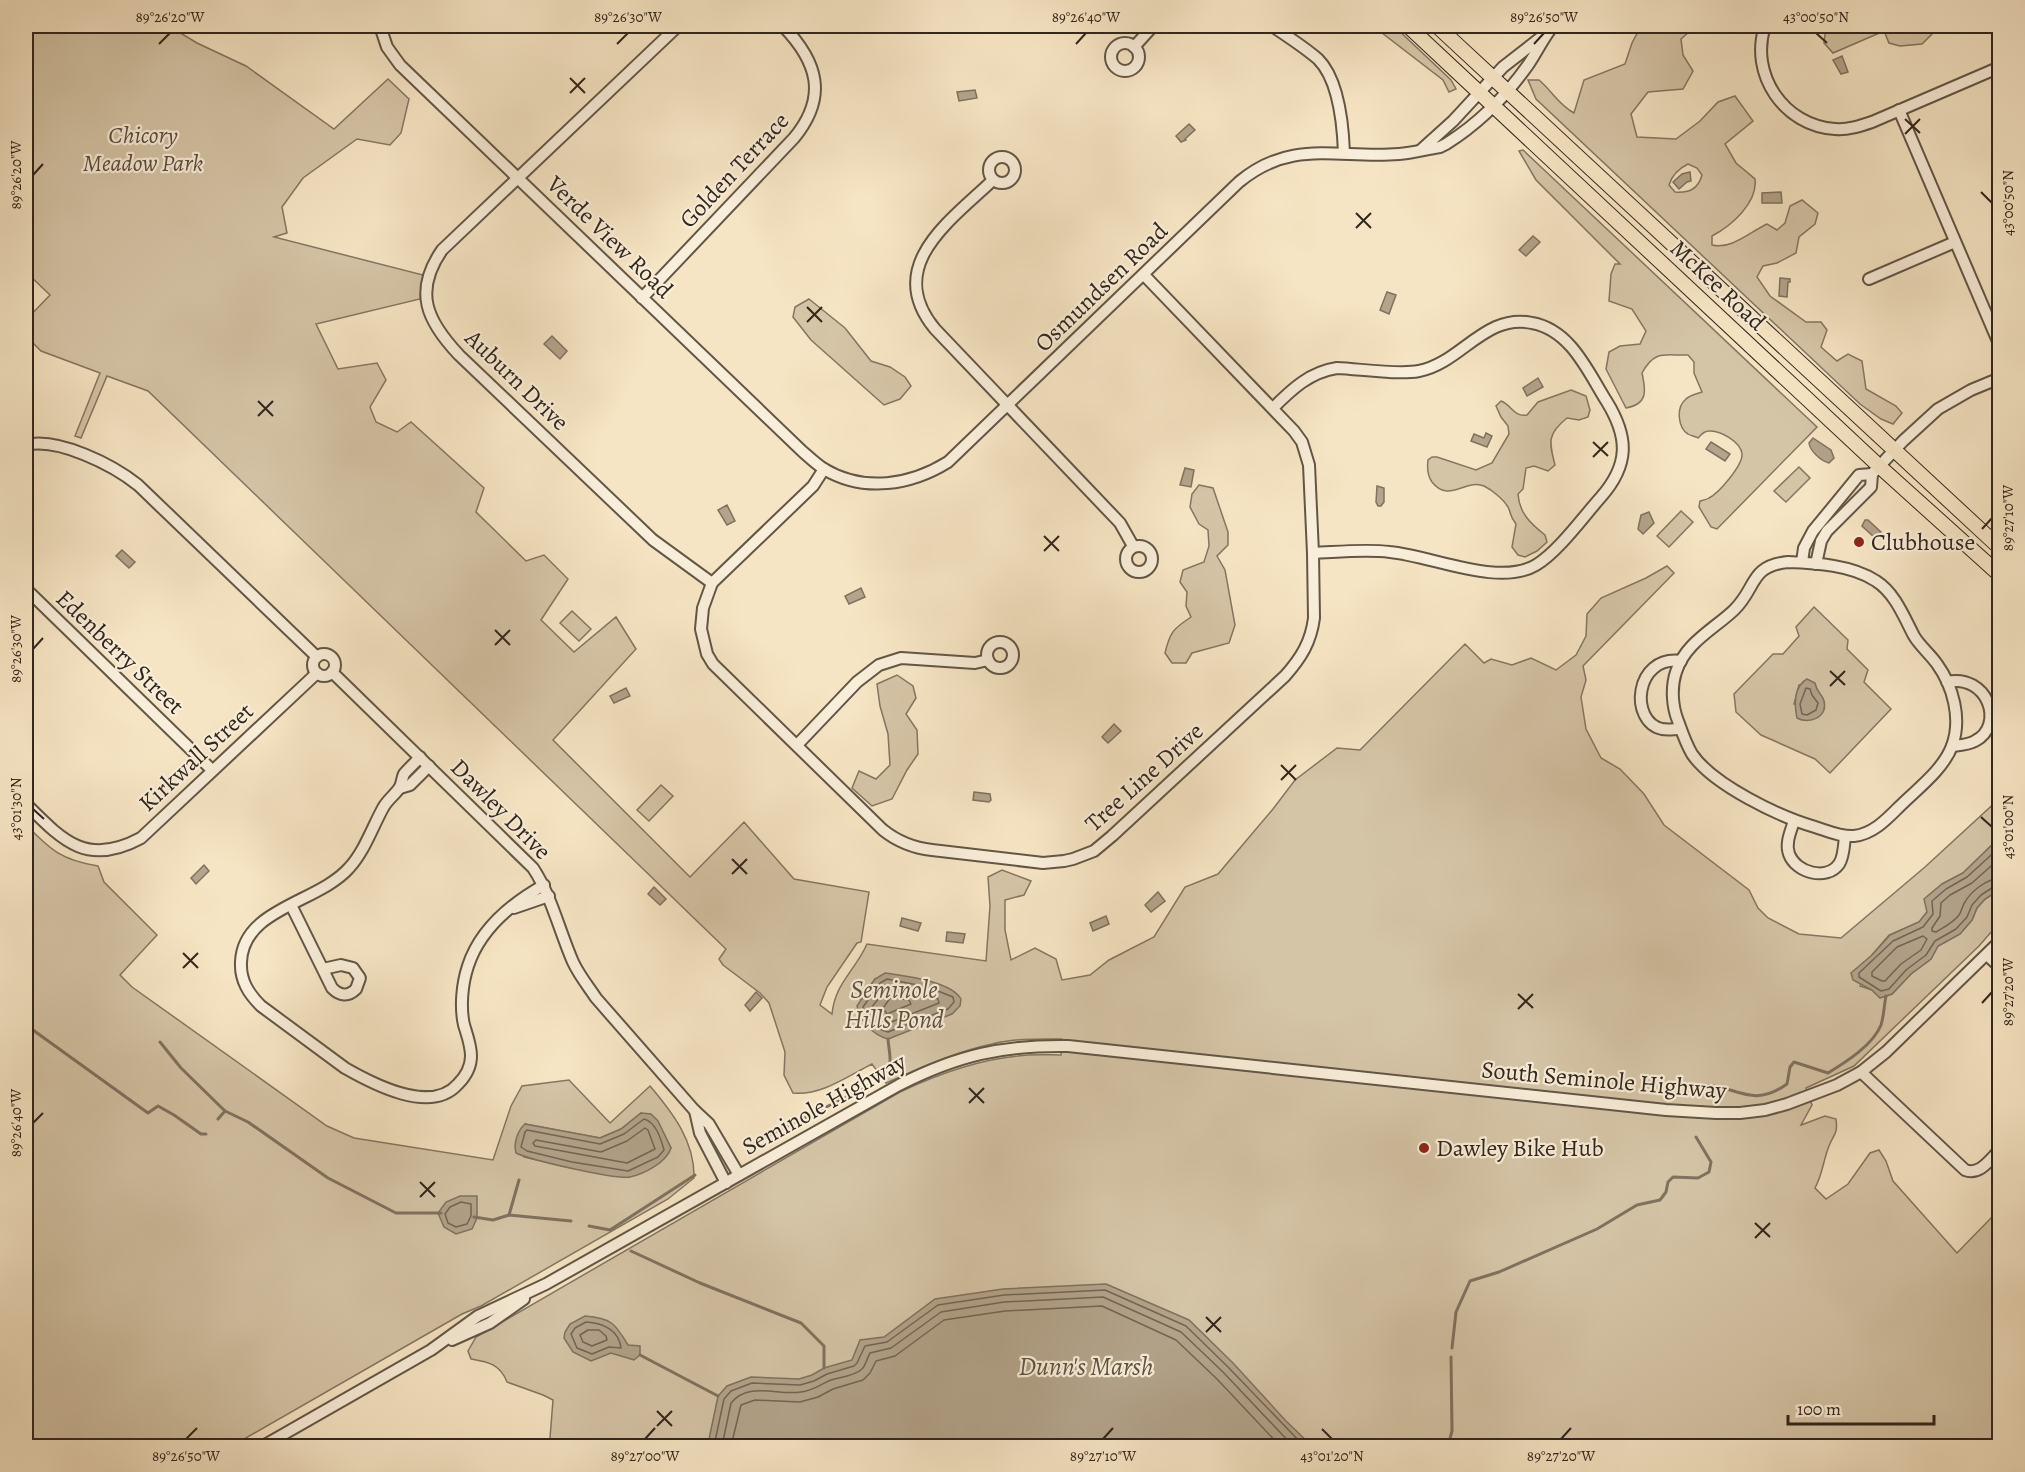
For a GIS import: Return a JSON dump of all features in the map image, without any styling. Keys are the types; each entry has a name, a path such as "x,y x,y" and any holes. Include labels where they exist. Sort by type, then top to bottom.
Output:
{"main road":[{"name":"McKee Road","path":"1408,26 1883,462 2000,548"},
{"name":"McKee Road","path":"1437,26 1507,90 2000,575"}],"street":[{"name":"Verde View Road","path":"380,26 387,47 400,65 802,451 824,469"},
{"name":"Auburn Drive","path":"678,26 442,250 428,276 427,308 438,331 454,349 653,540 712,583"},
{"name":"Golden Terrace","path":"642,298 807,123 814,100 815,81 811,63 798,41 783,26"},
{"path":"1134,47 1153,26"},
{"path":"1272,26 1319,60 1329,75 1335,90 1343,132 1344,153"},
{"path":"1765,26 1761,41 1762,65 1772,92 1781,104 1802,119 1818,126 1836,129 1854,128 2000,67"},
{"name":"Osmundsen Road","path":"1421,149 1453,121 1493,77 1521,51 1551,29"},
{"name":"Osmundsen Road","path":"824,469 844,478 868,483 894,483 912,480 930,473 948,462 1008,406 1239,182 1251,173 1271,162 1293,155 1400,154 1440,147 1480,119 1529,64 1551,29"},
{"path":"1899,110 2000,346"},
{"path":"993,180 926,247 917,266 915,280 919,305 925,317 1120,523 1133,546"},
{"path":"1869,279 1955,242"},
{"name":"Tree Line Drive","path":"824,469 813,486 712,583 706,595 701,618 707,654 722,674 884,830 902,842 916,848 1043,862 1074,859 1094,851 1277,684 1297,663 1312,631 1314,606 1310,479 1302,442 1273,408 1144,275"},
{"path":"1273,408 1304,380 1326,370 1337,368 1418,371 1442,362 1493,327 1503,323 1527,322 1552,330 1569,343 1613,412 1622,435 1622,460 1615,480 1550,554 1524,571 1513,574 1492,573 1387,551 1313,553"},
{"path":"1802,562 1804,548 1813,531 1859,475 1883,462 1938,409 1971,390 2000,378"},
{"path":"26,445 46,443 60,446 123,473 317,657"},
{"path":"1816,564 1821,540 1871,487 1883,462"},
{"path":"1802,562 1853,570 1878,582 1899,607 1916,639 1938,665 1954,703 1956,719 1952,746 1935,772 1886,820 1857,836 1845,836 1774,813 1715,776 1693,754 1680,729 1675,713 1673,695 1675,673 1681,661 1701,636 1736,608 1762,570 1778,563 1802,562"},
{"name":"Edenberry Street","path":"26,589 212,770"},
{"path":"323,654 333,659 335,666 332,672 325,676 316,673 314,667 317,657 323,654"},
{"path":"797,745 857,682 879,665 890,660 914,658 975,663 988,660"},
{"path":"1680,729 1661,729 1650,723 1643,713 1641,688 1648,673 1655,666 1666,660 1681,661"},
{"name":"Dawley Drive","path":"332,672 533,868 549,896 567,947 582,980 695,1111 710,1124 739,1175"},
{"name":"Kirkwall Street","path":"26,804 57,835 74,845 95,851 114,850 141,838 316,673"},
{"path":"1947,682 1966,681 1978,688 1987,700 1990,710 1990,721 1986,732 1978,740 1952,746"},
{"path":"420,758 404,776 400,788 384,806 351,867 329,885 265,920 248,935 240,968 243,982 250,996 345,1068 394,1091 413,1096 439,1097 455,1088 469,1070 471,1052 462,1006 467,967 474,950 486,931 522,898 544,885"},
{"path":"400,788 410,784 429,766"},
{"path":"1794,821 1788,853 1802,869 1809,872 1824,873 1837,867 1842,861 1845,836"},
{"path":"511,909 549,896"},
{"path":"291,905 323,969"},
{"name":"South Seminole Highway","path":"1325,1072 1642,1108 1740,1113 1787,1104 1837,1085 1861,1072 1904,1035 2000,941"},
{"path":"1987,955 2000,967"},
{"name":"Seminole Highway","path":"263,1446 431,1350 490,1323 546,1284 739,1175 925,1072 953,1061 1019,1046 1068,1046 1325,1072"},
{"path":"1861,1072 1965,1170 1971,1172 1980,1169 2000,1150"},
{"name":"Dawley Drive","path":"695,1111 700,1133 726,1183"}],"green space":[{"name":"Chicory Meadow Park","path":"26,26 169,26 197,43 246,66 334,129 388,79 409,99 401,133 390,145 357,139 303,178 282,207 287,233 274,237 423,275 420,299 316,324 338,369 377,363 386,380 370,407 376,422 397,432 411,422 484,488 476,512 526,561 544,555 568,579 541,620 574,652 616,617 636,649 553,740 690,877 744,822 794,879 869,892 861,942 857,943 827,987 820,1005 832,1014 841,985 867,944 986,961 990,906 988,877 1002,870 1031,881 1024,895 1005,900 1005,930 1011,960 1035,948 1056,959 1062,980 1090,975 1109,960 1154,937 1185,887 1218,874 1295,780 1337,748 1360,750 1465,644 1484,663 1491,659 1512,665 1531,658 1556,670 1576,655 1586,636 1587,614 1601,598 1667,566 1674,573 1583,666 1586,680 1581,697 1586,729 1601,758 1620,769 1644,794 1664,825 1749,890 1758,908 1768,918 1799,934 1841,938 1925,867 1999,799 1999,838 1963,873 1942,884 1919,922 1889,935 1872,955 1860,986 1872,990 1880,998 1892,994 1911,974 1931,959 1938,946 1960,934 1972,920 1977,908 1985,899 1999,890 1999,923 1979,946 1854,1066 1806,1088 1812,1105 1801,1125 1825,1116 1836,1119 1836,1131 1815,1188 1826,1199 1848,1184 1870,1153 1879,1150 1886,1161 1893,1181 1957,1253 1992,1217 1999,1224 1999,1446 546,1446 550,1438 553,1400 507,1382 501,1371 493,1365 471,1359 468,1351 476,1337 900,1092 972,1064 1023,1055 1061,1055 1062,1039 1018,1040 978,1047 886,1083 872,1064 824,1088 793,1093 784,1075 785,1052 769,1003 760,993 723,965 719,959 726,949 148,391 107,376 81,438 75,436 100,373 41,351 26,336 26,320 50,295 26,272 28,200","holes":["875,979 918,1026 888,1039 860,999"]},
{"path":"1373,26 1394,26 1451,80 1456,89 1449,92 1443,80"},
{"path":"1641,26 1696,26 1681,39 1683,55 1693,71 1683,89 1648,92 1631,114 1637,137 1676,139 1700,121 1718,102 1735,96 1753,121 1725,144 1736,163 1755,179 1755,188 1742,213 1712,236 1712,245 1733,243 1767,224 1777,230 1785,223 1790,206 1802,200 1818,213 1815,224 1799,237 1796,253 1777,263 1763,266 1757,277 1770,296 1806,322 1821,322 1827,330 1821,347 1837,361 1848,354 1862,361 1866,389 1896,406 1902,413 1893,424 1881,419 1860,404 1536,99 1528,80 1539,80 1574,113 1584,80 1625,64","holes":["1688,164 1697,168 1702,175 1692,190 1675,192 1669,185 1674,175 1684,166"]},
{"path":"1826,26 1940,26 1922,44 1900,46 1889,43 1884,31 1833,53 1824,43"},
{"path":"1523,150 1817,427 1717,529 1711,527 1699,507 1700,501 1713,495 1730,478 1739,465 1741,450 1734,441 1719,432 1706,432 1698,438 1688,434 1682,427 1679,413 1682,404 1688,397 1702,392 1694,373 1694,362 1688,355 1661,355 1651,360 1642,373 1644,396 1642,400 1626,408 1606,369 1609,352 1620,346 1640,344 1646,331 1632,309 1609,301 1611,274 1615,264 1620,264 1536,180 1519,151"},
{"path":"809,299 845,328 871,361 890,367 905,377 911,386 900,399 884,405 811,340 793,317 795,307"},
{"path":"1571,390 1586,396 1590,410 1588,417 1579,420 1567,418 1556,429 1551,439 1555,465 1548,471 1534,466 1526,468 1523,489 1518,494 1519,501 1527,517 1545,535 1547,542 1537,551 1525,557 1518,555 1512,547 1516,524 1503,501 1484,486 1477,484 1451,491 1438,488 1429,477 1428,460 1437,457 1476,470 1492,463 1509,434 1508,426 1496,406 1501,401 1516,413 1527,415 1538,402"},
{"path":"1799,467 1810,478 1786,502 1774,491"},
{"path":"1199,485 1213,488 1228,532 1228,545 1217,556 1225,570 1235,625 1229,643 1192,653 1186,663 1172,663 1165,653 1169,640 1176,628 1191,617 1186,606 1187,592 1180,582 1183,570 1204,562 1209,546 1208,530 1199,524 1190,507 1192,494"},
{"path":"1681,511 1693,522 1669,547 1657,536"},
{"path":"1814,607 1848,640 1847,649 1868,670 1864,682 1891,709 1830,773 1815,759 1761,735 1736,712 1734,694 1773,654 1783,654 1799,636 1796,627","holes":["1799,685 1815,685 1824,702 1822,713 1794,704"]},
{"path":"572,611 591,629 579,641 560,623"},
{"path":"897,675 913,686 916,698 906,714 917,730 918,754 892,799 872,806 852,788 859,771 876,779 890,765 888,734 877,684"},
{"path":"661,785 673,796 649,821 637,810"},
{"path":"26,825 57,853 75,861 98,866 104,882 157,935 120,975 132,987 327,1126 354,1138 493,1160 511,1106 522,1086 569,1080 610,1123 650,1086 674,1117 687,1140 694,1178 668,1199 232,1446 26,1446","holes":["641,1113 665,1136 671,1148 629,1177 571,1168 524,1157 525,1124 600,1138 621,1129"]}],"water":[{"path":"1842,56 1848,72 1841,74 1833,60"},
{"path":"975,90 977,98 959,101 957,92"},
{"path":"1189,124 1195,130 1181,142 1176,136"},
{"path":"1690,172 1691,181 1679,189 1673,182 1682,174"},
{"path":"1781,192 1782,203 1762,203 1762,193"},
{"path":"1533,236 1540,242 1526,256 1519,250"},
{"path":"1780,278 1790,279 1787,297 1779,296"},
{"path":"1387,292 1396,295 1389,314 1380,310"},
{"path":"552,336 567,351 560,359 544,344"},
{"path":"1538,378 1543,387 1527,396 1523,388"},
{"path":"1486,433 1492,436 1487,447 1471,441 1474,434 1484,438"},
{"path":"1813,438 1831,450 1834,458 1829,463 1819,458 1811,449 1809,443"},
{"path":"1711,442 1730,454 1725,461 1706,449"},
{"path":"1185,468 1194,470 1191,487 1180,485"},
{"path":"1377,486 1384,488 1384,502 1381,506 1378,506 1376,502"},
{"path":"727,505 735,521 727,525 718,510"},
{"path":"1649,512 1654,523 1643,534 1638,529 1641,515"},
{"path":"1865,520 1881,532 1875,538 1862,526"},
{"path":"122,550 135,562 129,568 116,556"},
{"path":"861,588 865,597 849,604 845,596"},
{"path":"1807,679 1815,683 1823,698 1824,707 1820,715 1807,721 1797,718 1795,701 1797,691"},
{"path":"626,688 630,696 614,703 610,696"},
{"path":"1114,724 1121,731 1108,743 1102,737"},
{"path":"974,792 990,794 991,800 989,802 973,800"},
{"path":"1999,838 1999,890 1985,899 1977,908 1972,920 1960,934 1938,946 1931,959 1911,974 1892,994 1880,998 1872,990 1853,980 1851,973 1890,935 1919,922 1927,912 1924,899 1942,884 1963,873"},
{"path":"204,865 209,871 196,884 191,878"},
{"path":"654,887 666,899 660,905 648,894"},
{"path":"1158,892 1165,901 1151,912 1145,905"},
{"path":"1106,916 1109,924 1093,931 1090,923"},
{"path":"902,918 921,923 918,931 900,926"},
{"path":"947,932 965,934 963,943 946,941"},
{"name":"Seminole Hills Pond","path":"885,973 927,980 948,988 961,999 960,1006 952,1014 888,1039 882,1037 868,1027 857,1006 875,979"},
{"path":"756,992 762,998 750,1011 745,1005"},
{"path":"641,1113 651,1114 658,1121 671,1148 660,1163 630,1177 592,1173 516,1153 517,1137 525,1124 600,1138 621,1129"},
{"path":"460,1196 477,1196 477,1218 472,1229 456,1234 444,1227 438,1213 446,1202"},
{"name":"Dunn's Marsh","path":"1106,1284 1189,1320 1312,1446 711,1446 708,1444 718,1396 727,1386 751,1377 799,1379 824,1368 852,1360 860,1340 884,1337 935,1299 1003,1289"},
{"path":"585,1316 607,1320 616,1327 628,1345 640,1346 640,1355 634,1360 611,1353 591,1361 573,1352 564,1338 565,1332 570,1324"}],"waterway":[{"path":"1694,1096 1695,1086 1708,1085 1751,1095 1773,1092 1787,1084 1790,1067 1794,1062 1828,1073 1843,1064 1872,1039 1881,1025 1886,996"},
{"path":"26,1025 148,1113 158,1106 201,1134 206,1134"},
{"path":"884,1077 890,1064 888,1039"},
{"path":"160,1042 181,1068 225,1111"},
{"path":"747,1147 870,1085"},
{"path":"218,1119 225,1111 248,1122 328,1178 396,1213 441,1213"},
{"path":"1452,1348 1456,1312 1470,1281 1499,1272 1597,1229 1637,1205 1660,1200 1666,1192 1668,1182 1673,1177 1698,1178 1709,1172 1711,1162 1696,1137"},
{"path":"589,1226 610,1230 695,1175"},
{"path":"509,1215 519,1180"},
{"path":"474,1217 493,1220 509,1215 571,1221"},
{"path":"631,1251 700,1283 801,1323 824,1346 824,1368"},
{"path":"640,1355 718,1396"},
{"path":"1448,1446 1452,1431 1451,1357"}],"place":[{"name":"Clubhouse","path":"1859,542"},
{"name":"Dawley Bike Hub","path":"1424,1148"}]}
